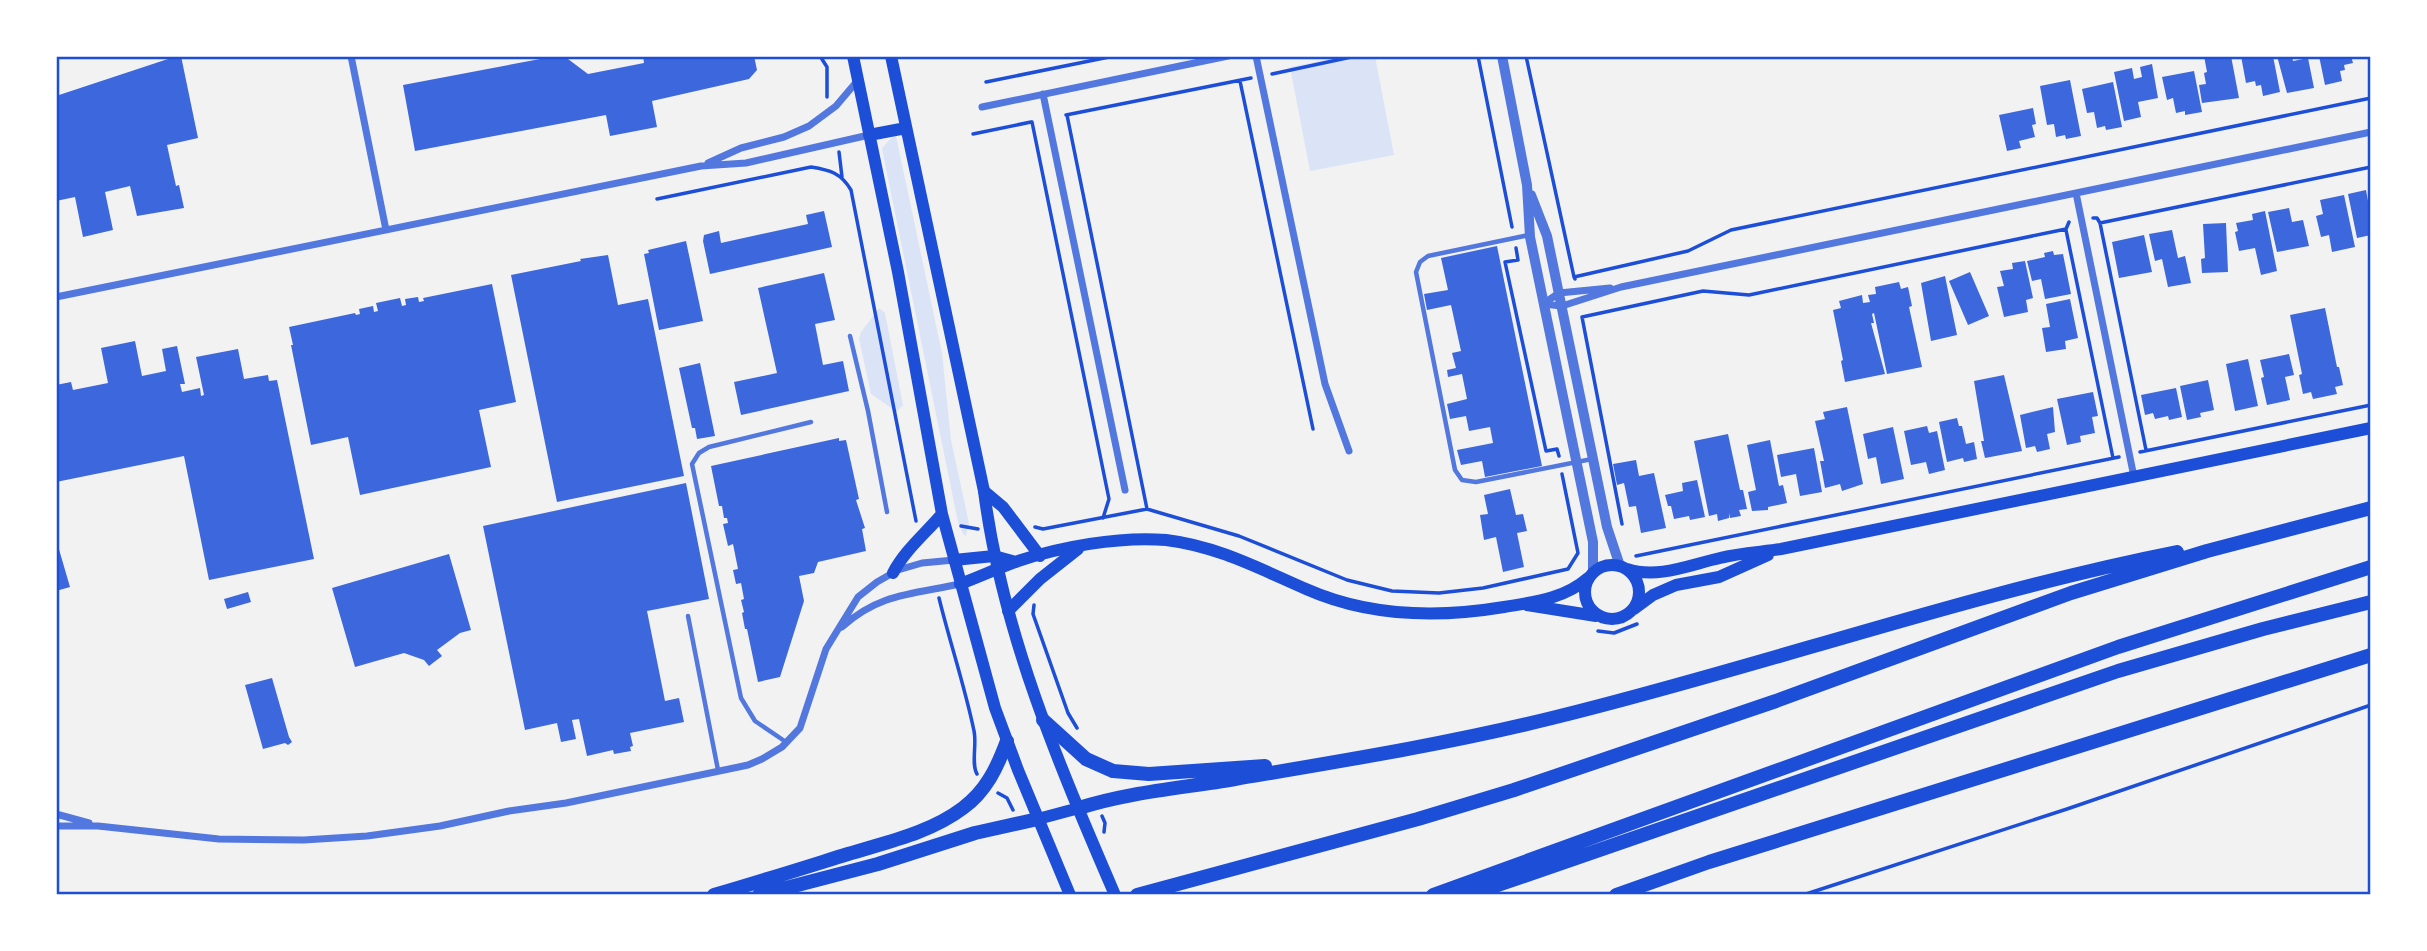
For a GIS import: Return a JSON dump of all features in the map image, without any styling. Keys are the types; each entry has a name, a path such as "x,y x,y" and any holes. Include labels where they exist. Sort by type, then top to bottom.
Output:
{"highway":[{"path":"1137,895 1418,819 1514,790 1776,701 2071,593 2207,551 2371,508"},
{"path":"1079,808 1420,747 1551,719 2134,560 2285,530"},
{"path":"1433,895 2118,647 2371,567"},
{"path":"1458,895 1498,885 2118,671 2263,629 2371,602"},
{"path":"1616,895 1709,862 2371,656"},
{"path":"1044,720 1086,760 1100,767 1130,774 1325,763"},
{"path":"713,895 894,841 938,823 964,807 988,783 1007,741"},
{"path":"759,895 878,864 975,833 1038,819"}],"main road":[{"path":"853,56 901,285 925,429 947,535 986,680 1007,741 1070,895"},
{"path":"891,56 984,491 994,556 1008,611 1044,720 1115,895"},
{"path":"869,135 906,128"},
{"path":"960,584 1016,562 1081,546 1143,538 1197,545 1259,566 1307,589 1361,606 1399,612 1462,613 1522,605 1572,590 1606,566 1656,573 1739,554 1781,550 2371,428"},
{"path":"984,491 1003,507 1040,556"},
{"path":"893,573 902,555 923,537 942,514"},
{"path":"1008,611 1081,546"},
{"path":"1522,605 1611,620 1619,619 1653,595 1676,584 1719,577 1781,550"},
{"path":"954,560 994,556 1016,562"},
{"path":"1624,568 1638,583 1638,602 1633,610"},
{"path":"1591,576 1585,594 1596,616"},
{"path":"1038,819 1079,808"}],"street":[{"path":"351,56 386,230"},
{"path":"982,107 1228,56"},
{"path":"1256,56 1325,384 1349,451"},
{"path":"1502,56 1527,185 1530,235 1593,542 1591,576"},
{"path":"701,166 741,148 784,137 809,126 836,106 858,80"},
{"path":"1043,94 1125,491"},
{"path":"1543,304 1562,306 1621,287 2371,132"},
{"path":"56,297 701,166 746,163 869,135"},
{"path":"1527,185 1547,236 1609,539 1624,568"},
{"path":"2076,193 2134,477"},
{"path":"1543,304 1559,293 1621,287"},
{"path":"56,826 98,826 219,839 304,840 367,836 566,803 762,759 787,743 800,728 826,649 858,597 893,573 922,563 954,560"},
{"path":"836,632 869,606 909,592 960,584"},
{"path":"56,814 98,826"}],"lane":[{"path":"1530,235 1428,256 1420,262 1416,278 1455,470 1462,480 1484,481 1592,459"},
{"path":"850,335 887,512"},
{"path":"787,743 755,721 741,698 692,464 699,453 709,447 811,422"},
{"path":"688,617 718,770"}],"path":[{"path":"986,82 1114,56"},
{"path":"973,134 1356,56"},
{"path":"1016,525 1026,521 1033,527 1043,529 1147,509 1239,536 1348,580 1392,590 1439,593 1483,588 1569,568 1578,552 1557,449 1546,451 1505,262 1518,260 1478,56"},
{"path":"1526,56 1577,290"},
{"path":"1240,81 1313,429"},
{"path":"1574,277 1688,251 1731,230 2371,98"},
{"path":"1067,115 1147,509"},
{"path":"1032,121 1109,499 1102,518"},
{"path":"657,199 811,167 830,170 844,177 851,190 917,525 923,537"},
{"path":"2100,223 2371,167"},
{"path":"2113,458 2066,229 2070,221 2081,218 2097,218 2100,223 2146,451"},
{"path":"1581,317 1703,291 1749,295 2066,229"},
{"path":"1579,301 1625,537"},
{"path":"1629,554 1645,554 2371,405"},
{"path":"947,535 961,526 989,531"},
{"path":"937,588 973,726 976,753 974,768 980,777"},
{"path":"1029,590 1035,601 1033,614 1068,713 1079,730"},
{"path":"1804,895 2371,705"},
{"path":"999,793 1007,798 1013,809"},
{"path":"1097,803 1105,822 1104,836"}],"shaded area":[{"path":"1345,56 1375,56 1394,155 1310,171 1290,67"},
{"path":"894,135 942,353 951,440 969,523 966,536 958,522 882,148"},
{"path":"879,308 885,313 903,405 897,412 871,394 859,339 861,332"}],"building":[{"path":"181,56 198,138 167,145 184,208 137,216 130,186 105,192 113,230 83,237 75,197 56,201 56,96"},
{"path":"564,56 588,74 644,63 643,56 754,56 757,70 749,79 652,101 657,127 610,136 606,115 415,151 403,85"},
{"path":"2204,56 2231,56 2239,98 2202,103 2199,85 2206,84"},
{"path":"2241,56 2273,56 2280,92 2263,96 2261,85 2256,86 2255,81 2246,83"},
{"path":"2277,56 2292,56 2293,61 2308,58 2314,88 2287,93"},
{"path":"2319,56 2351,56 2353,63 2344,65 2345,70 2340,71 2342,81 2325,85"},
{"path":"2152,64 2158,98 2138,102 2141,117 2124,121 2114,72 2132,68 2134,79 2142,77 2140,67"},
{"path":"2194,71 2202,112 2185,115 2185,111 2176,113 2173,98 2167,100 2162,77"},
{"path":"2070,80 2081,136 2066,139 2065,135 2056,137 2054,124 2047,125 2040,86"},
{"path":"2113,82 2122,127 2106,130 2105,126 2097,128 2094,112 2087,113 2082,89"},
{"path":"2033,108 2036,124 2032,125 2035,137 2019,141 2021,148 2007,151 1999,115"},
{"path":"2366,190 2368,201 2371,200 2371,235 2357,238 2348,194"},
{"path":"2344,195 2355,247 2332,252 2329,235 2321,237 2316,216 2323,214 2320,200"},
{"path":"2289,208 2292,222 2303,220 2309,246 2277,252 2268,212"},
{"path":"824,211 832,247 710,274 704,235 719,231 721,243 808,224 806,215"},
{"path":"2265,211 2277,271 2261,275 2255,248 2239,251 2235,232 2238,231 2236,223 2253,220 2252,214"},
{"path":"2226,223 2228,272 2202,273 2201,259 2205,258 2203,224"},
{"path":"2172,230 2178,258 2185,256 2191,283 2168,287 2162,259 2155,261 2149,234"},
{"path":"2144,235 2152,272 2119,278 2112,242"},
{"path":"686,241 703,321 659,330 644,254 649,253 648,250"},
{"path":"1497,246 1542,466 1485,477 1482,461 1461,465 1457,450 1493,443 1490,427 1469,431 1466,416 1450,419 1447,404 1467,399 1462,374 1448,377 1447,370 1456,368 1452,353 1461,351 1451,305 1427,310 1424,294 1448,290 1441,258"},
{"path":"2053,251 2054,255 2063,254 2071,294 2045,299 2041,279 2032,281 2027,261 2045,257 2044,253"},
{"path":"608,255 618,305 648,299 684,476 557,502 511,275"},
{"path":"2025,261 2033,298 2026,300 2028,312 2004,317 1997,287 2004,286 2000,271 2013,269 2012,263"},
{"path":"1970,272 1989,316 1968,325 1949,281"},
{"path":"824,273 835,320 815,324 823,365 843,361 849,391 741,415 734,382 777,373 758,288"},
{"path":"1945,276 1957,335 1931,341 1921,283"},
{"path":"1899,282 1901,289 1908,287 1912,306 1909,307 1922,367 1887,374 1874,313 1874,323 1871,323 1885,374 1845,382 1833,310 1841,308 1839,301 1862,295 1863,303 1870,302 1868,295 1876,294 1875,287"},
{"path":"492,284 516,402 479,410 491,467 360,495 348,437 311,445 289,327 360,314 359,309 373,306 374,312 378,311 376,303 400,298 402,306 406,305 405,299 418,297 419,302 424,301 423,298"},
{"path":"2070,299 2078,338 2065,341 2066,349 2046,352 2042,328 2050,327 2046,304"},
{"path":"2325,308 2343,385 2335,387 2337,394 2313,399 2311,392 2303,394 2299,375 2302,374 2290,315"},
{"path":"135,341 142,376 166,371 162,349 177,346 185,384 180,384 182,392 200,388 201,396 204,395 196,357 238,349 244,379 268,375 269,381 277,380 314,559 209,580 184,456 56,482 56,385 71,382 73,390 108,383 101,348"},
{"path":"2289,354 2294,375 2285,377 2290,400 2267,405 2260,360"},
{"path":"2248,359 2258,406 2235,411 2226,364"},
{"path":"700,363 715,436 697,439 695,428 692,428 679,368"},
{"path":"2004,375 2022,451 1985,458 1974,381"},
{"path":"2208,380 2214,410 2187,420 2180,386"},
{"path":"2176,388 2182,417 2169,420 2168,416 2155,419 2153,413 2145,415 2141,395"},
{"path":"2093,392 2098,416 2092,417 2095,433 2080,436 2081,442 2067,445 2057,399"},
{"path":"1847,407 1863,484 1842,491 1840,484 1825,488 1820,461 1824,461 1815,421 1825,419 1823,412"},
{"path":"2053,407 2055,432 2047,434 2050,449 2037,452 2035,446 2026,448 2020,415"},
{"path":"1957,418 1959,426 1962,426 1966,444 1974,442 1977,459 1964,462 1963,458 1947,462 1939,422"},
{"path":"1927,426 1929,433 1937,431 1945,470 1929,474 1926,462 1911,465 1904,431"},
{"path":"1893,427 1904,479 1881,484 1876,457 1868,459 1863,434"},
{"path":"1728,434 1740,490 1743,490 1747,509 1739,510 1741,516 1730,518 1729,513 1729,518 1718,521 1717,514 1709,516 1694,441"},
{"path":"839,438 839,441 846,440 859,499 856,500 865,528 862,529 866,551 818,562 814,573 799,576 804,601 780,677 758,682 742,613 741,600 744,599 741,583 736,584 733,570 738,569 733,544 728,546 723,524 728,523 727,518 724,518 722,506 719,506 711,466"},
{"path":"1770,440 1779,486 1783,485 1787,503 1768,507 1768,510 1752,511 1748,492 1756,490 1747,445"},
{"path":"1814,448 1822,492 1800,496 1796,474 1781,477 1777,455"},
{"path":"1636,460 1639,476 1654,473 1666,528 1641,533 1636,506 1629,507 1624,483 1617,485 1613,464"},
{"path":"1697,480 1705,517 1674,519 1665,495 1683,491 1682,483"},
{"path":"686,483 709,599 647,611 665,701 679,698 684,722 630,733 633,746 630,747 631,751 614,754 613,750 587,756 579,719 572,720 576,739 561,742 557,723 525,730 483,526"},
{"path":"1510,489 1516,515 1523,514 1527,531 1517,533 1524,567 1503,572 1496,537 1484,540 1480,515 1488,514 1484,495"},
{"path":"56,539 70,587 56,591"},
{"path":"449,554 471,630 460,633 437,650 442,656 429,666 424,660 404,653 355,667 332,588"},
{"path":"248,592 251,602 227,609 224,599"},
{"path":"272,678 292,742 263,749 245,685"}]}
